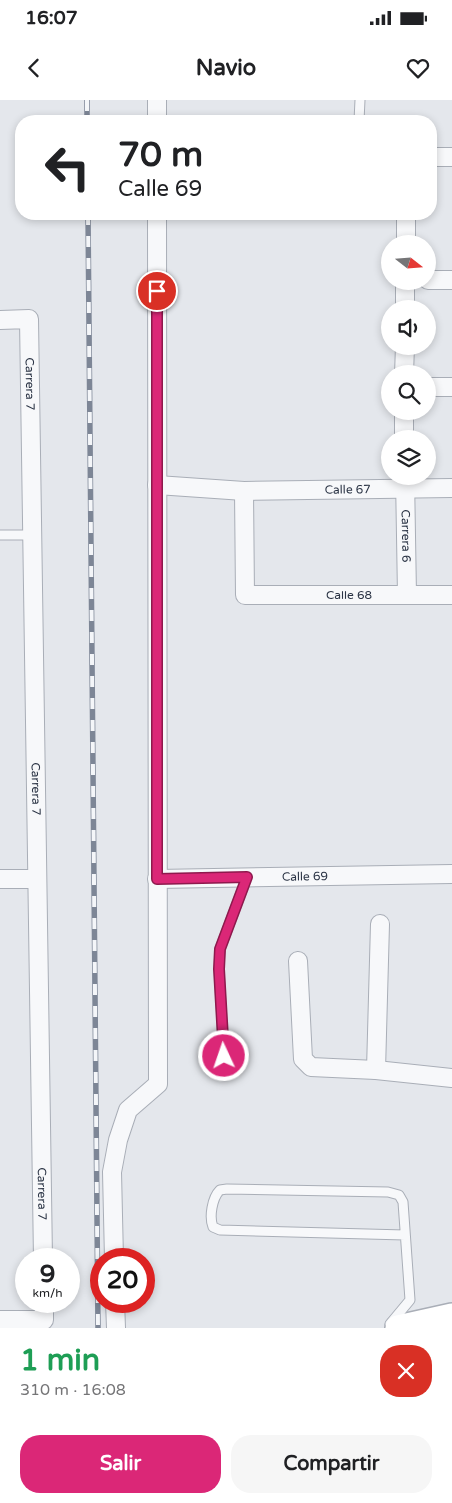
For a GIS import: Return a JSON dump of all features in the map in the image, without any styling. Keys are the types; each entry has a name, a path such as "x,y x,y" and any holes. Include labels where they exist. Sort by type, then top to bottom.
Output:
{"street":[{"path":"157,100 157,115"},
{"path":"437,157 452,157"},
{"path":"114,1248 112,1172 118,1140 128,1110 158,1084 157,220"},
{"path":"406,220 406,235"},
{"path":"436,280 452,280"},
{"name":"Carrera 7","path":"0,320 28,320 43,1248"},
{"path":"436,387 452,387"},
{"name":"Calle 67","path":"157,485 244,491 381,483"},
{"name":"Carrera 6","path":"405,485 407,595"},
{"name":"Calle 67","path":"428,485 452,488"},
{"name":"Calle 68","path":"244,491 246,595 452,595"},
{"name":"Calle 69","path":"157,879 452,874"},
{"path":"0,879 37,879"},
{"path":"376,1070 380,924"},
{"path":"298,961 303,1059 306,1064 311,1067 376,1070 452,1078"},
{"path":"0,1320 44,1320 44,1313"},
{"path":"115,1313 116,1328"},
{"path":"398,1328 452,1316"}],"lane":[{"path":"359,115 360,100"},
{"path":"0,535 31,535"},
{"path":"224,1056 219,969 220,949 247,877"},
{"path":"386,1328 410,1300 403,1202 399,1195 388,1192 220,1190 215,1195 211,1222 213,1227 220,1230 405,1235"}],"railway":[{"path":"87,100 87,115"},
{"path":"88,220 98,1328"}],"route":[{"path":"157,291 157,879 247,877 220,949 219,969 224,1056"}]}
